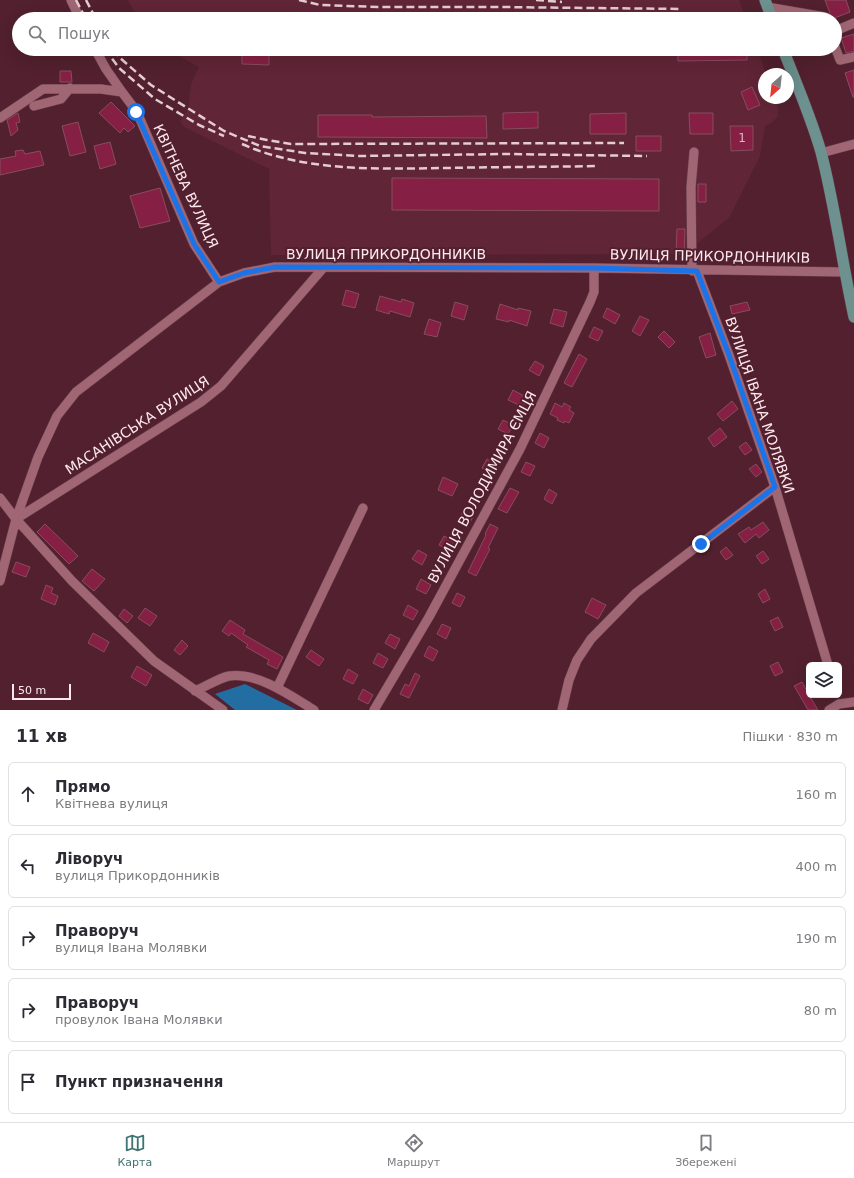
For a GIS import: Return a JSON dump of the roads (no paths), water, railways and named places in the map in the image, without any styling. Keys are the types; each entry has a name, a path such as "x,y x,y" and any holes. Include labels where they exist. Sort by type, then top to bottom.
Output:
{"main road":[{"path":"786,56 821,152 854,317"}],"street":[{"path":"71,0 77,12"},
{"path":"766,3 804,12"},
{"path":"842,28 854,24"},
{"name":"КВІТНЕВА ВУЛИЦЯ","path":"99,56 106,69 136,112 148,144 194,244 219,282"},
{"path":"838,56 840,60 854,57"},
{"path":"34,106 61,99 70,88"},
{"path":"0,118 43,89 100,89 122,92"},
{"path":"821,152 854,144"},
{"path":"694,152 691,187 695,271"},
{"name":"ВУЛИЦЯ ПРИКОРДОННИКІВ","path":"0,581 3,553 41,450 57,416 76,392 219,282 244,273 275,267 594,268 695,271 844,272"},
{"name":"МАСАНІВСЬКА ВУЛИЦЯ","path":"16,520 201,402 221,386 324,268"},
{"name":"ВУЛИЦЯ ВОЛОДИМИРА ЄМЦЯ","path":"374,710 430,617 520,449 590,302 594,292 594,268"},
{"name":"ВУЛИЦЯ ІВАНА МОЛЯВКИ","path":"695,271 729,355 775,487 827,662"},
{"path":"562,710 577,660 591,639 636,594 775,487"},
{"path":"0,498 16,520 72,581 154,660 223,710"},
{"path":"277,688 363,508"},
{"path":"195,691 228,676 247,676 277,688 314,710"},
{"path":"829,710 854,702"}],"water":[{"path":"245,684 297,710 235,710 215,694"}],"railway":[{"path":"76,0 82,12"},
{"path":"86,0 92,12"},
{"path":"299,0 320,5 378,7 682,9"},
{"path":"536,0 562,2"},
{"path":"110,56 119,68 155,99 199,125 224,136"},
{"path":"118,56 151,85 224,131 260,146 305,153 360,156 506,154 647,156"},
{"path":"248,136 291,144 624,143"},
{"path":"242,144 291,160 342,167 393,169 597,166"}]}
